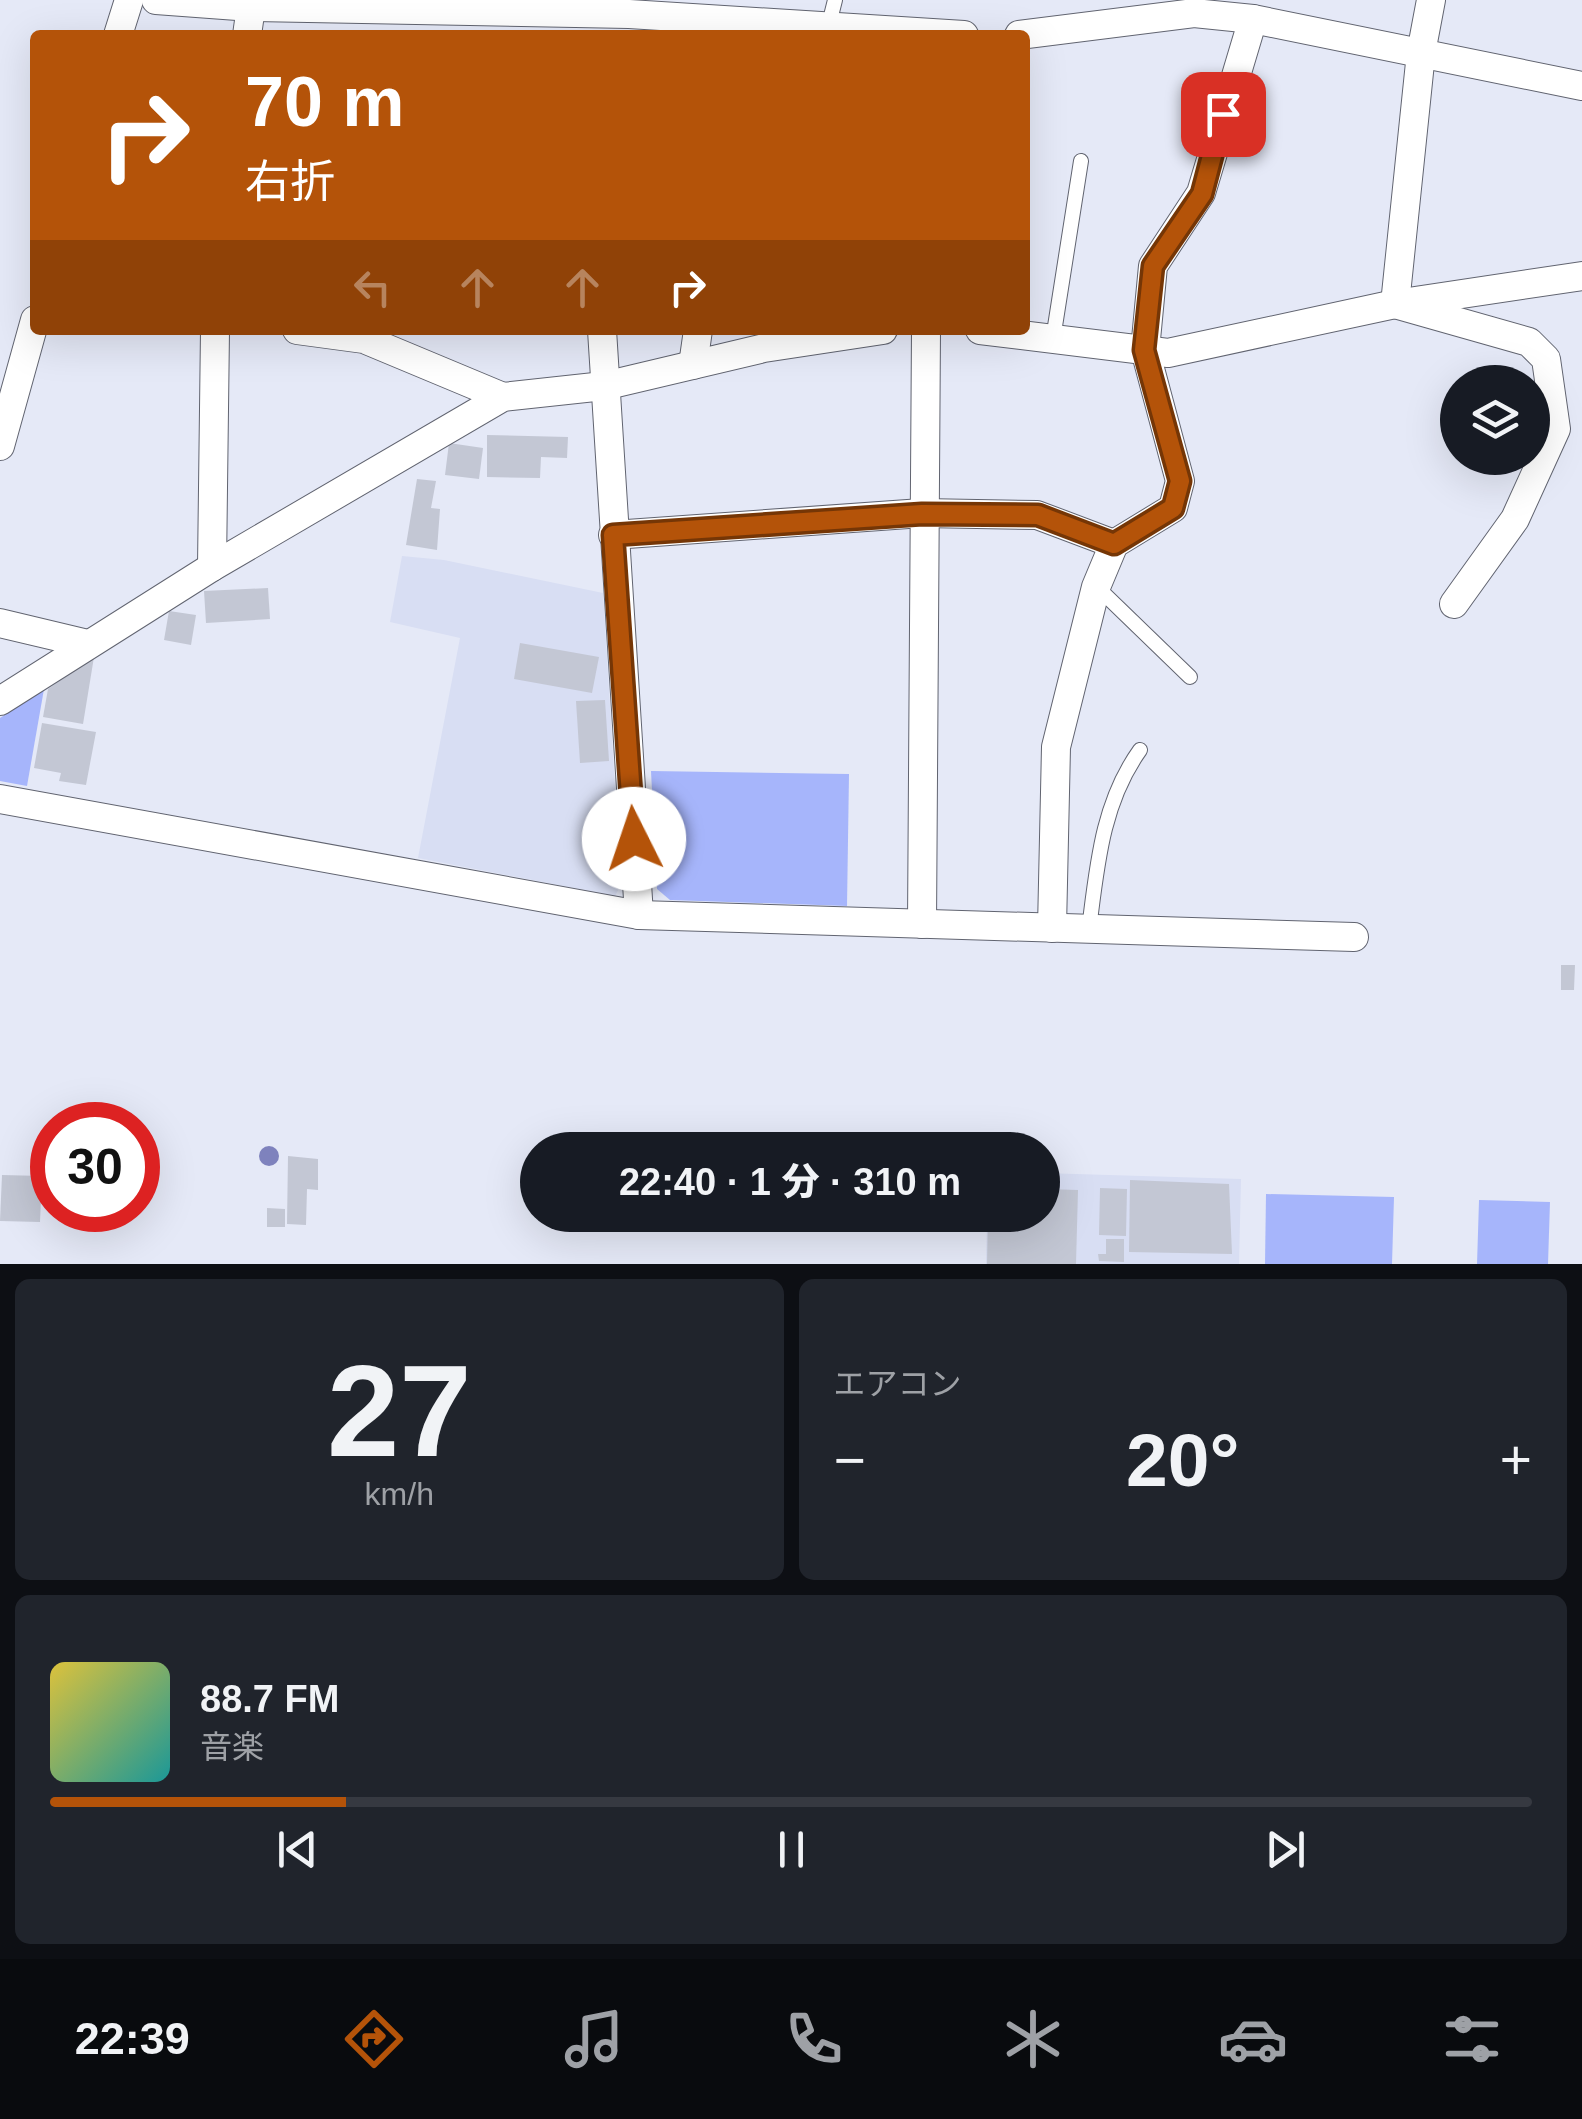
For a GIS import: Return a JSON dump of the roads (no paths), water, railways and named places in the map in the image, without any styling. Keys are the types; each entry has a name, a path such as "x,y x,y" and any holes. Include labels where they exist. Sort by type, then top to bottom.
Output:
{"street":[{"path":"120,30 129,0"},
{"path":"156,0 249,21 629,16 766,30 867,30"},
{"path":"1395,304 1421,53 1431,0"},
{"path":"1030,31 1094,12 1194,13 1252,20 1582,86"},
{"path":"1052,928 1056,747 1096,587 1114,544 1173,508 1180,481 1144,350 1153,266 1202,194 1252,20"},
{"path":"1021,335 1168,353 1395,304 1582,276"},
{"path":"1395,304 1529,342 1546,359 1556,429 1515,518 1454,604"},
{"path":"0,446 31,335"},
{"path":"212,567 215,335"},
{"path":"330,335 364,340 503,397"},
{"path":"602,335 639,915"},
{"path":"693,365 697,335"},
{"path":"0,701 212,567 503,397 604,386 764,348 850,335"},
{"path":"922,924 926,335"},
{"path":"613,535 922,514 1038,515 1114,544"},
{"path":"0,623 88,644"},
{"path":"0,799 639,915 1354,937"}],"lane":[{"path":"828,28 835,0"},
{"path":"1053,339 1081,161"},
{"path":"1096,587 1190,678"},
{"path":"1089,929 1099,851 1112,804 1123,775 1140,750"}]}
